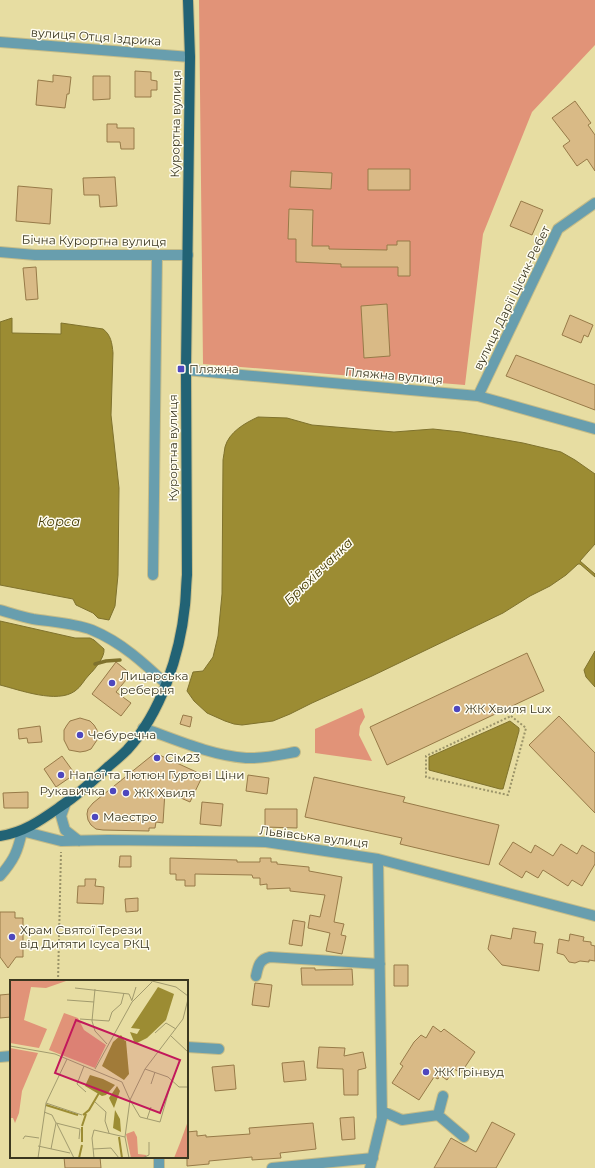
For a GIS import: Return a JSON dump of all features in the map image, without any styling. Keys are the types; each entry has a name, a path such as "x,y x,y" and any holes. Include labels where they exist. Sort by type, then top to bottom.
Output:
{"main road":[{"name":"Курортна вулиця","path":"22,831 38,822 83,790 126,750 150,718 166,684 176,653 185,605 186,575 186,370 190,57 188,0"},
{"name":"Львівська вулиця","path":"0,836 22,831"}],"street":[{"name":"вулиця Отця Іздрика","path":"0,42 190,57"},
{"name":"вулиця Дарії Цісик-Ребет","path":"478,396 558,229 595,203"},
{"name":"Бічна Курортна вулиця","path":"0,252 35,255 188,255"},
{"path":"153,575 157,255"},
{"name":"Пляжна вулиця","path":"186,370 478,396 595,429"},
{"path":"0,610 31,618 77,626 106,636 127,650 166,684"},
{"path":"143,728 223,755 247,758 295,752"},
{"path":"66,802 61,816 65,830 79,841"},
{"path":"0,876 18,849 22,831"},
{"name":"Львівська вулиця","path":"22,831 61,841 108,840 266,842 378,859 595,916"},
{"path":"370,1168 382,1118 378,859"},
{"path":"256,976 260,961 270,957 380,964"},
{"path":"188,1047 219,1049"},
{"path":"0,1057 10,1056"},
{"path":"438,1115 443,1096"},
{"path":"382,1110 402,1120 438,1115 464,1137"},
{"path":"272,1168 373,1158"}],"path":[{"path":"511,716 526,728 508,795 426,777 426,756 511,716"},
{"path":"58,980 61,841"}],"shaded area":[{"path":"199,0 595,0 595,45 532,112 483,234 465,385 203,364"},
{"path":"362,708 365,717 360,726 359,735 372,761 315,753 315,729"}],"water":[{"name":"Корса","path":"12,318 12,333 61,334 61,323 103,329 111,340 113,353 111,415 119,488 118,575 115,606 109,620 98,618 93,613 76,605 73,599 0,585 0,322"},
{"path":"258,417 287,418 312,425 394,432 433,429 461,432 523,443 561,452 595,474 595,544 580,561 595,574 595,577 580,564 578,564 566,575 550,586 530,596 503,613 372,676 273,721 242,725 225,721 207,713 194,701 187,691 193,672 203,671 213,657 218,636 222,594 223,460 227,442 234,432"},
{"path":"0,621 75,638 90,638 104,649 103,656 79,688 67,695 38,695 0,685"},
{"path":"595,651 595,687 586,677 584,670"},
{"path":"510,721 519,728 519,731 503,789 429,770 429,757"}],"building":[{"path":"135,71 151,72 151,80 157,81 157,90 151,90 151,97 135,97"},
{"path":"53,75 71,77 69,94 67,94 65,108 36,105 38,80 53,82"},
{"path":"93,76 110,76 110,99 93,100"},
{"path":"575,101 591,123 588,125 595,135 595,171 587,159 577,166 563,146 570,141 552,118"},
{"path":"107,124 117,124 117,128 134,128 134,149 121,149 120,142 107,142"},
{"path":"368,169 410,169 410,190 368,190"},
{"path":"291,171 332,173 331,189 290,187"},
{"path":"115,177 117,206 100,207 99,195 84,195 83,178"},
{"path":"18,186 52,189 50,224 16,221"},
{"path":"521,201 543,210 532,235 510,226"},
{"path":"289,209 313,210 312,246 329,246 329,249 387,250 387,245 397,245 397,241 410,241 410,276 398,276 398,267 341,267 341,264 296,262 296,239 288,239"},
{"path":"36,267 38,299 26,300 23,268"},
{"path":"387,304 390,356 364,358 361,306"},
{"path":"570,315 593,325 588,337 584,335 581,343 562,335"},
{"path":"516,355 595,385 595,410 506,376"},
{"name":"ЖК Хвиля Lux","path":"527,653 544,691 387,765 370,727"},
{"name":"Лицарська реберня","path":"116,662 131,674 116,692 131,703 121,716 92,694"},
{"path":"183,715 192,717 190,727 180,724"},
{"path":"559,716 595,753 595,813 529,745"},
{"name":"Чебуречна","path":"80,718 90,721 94,725 97,730 97,740 91,749 80,752 69,750 64,740 64,730 70,721"},
{"path":"40,726 42,742 28,743 27,738 19,739 18,729"},
{"name":"ЖК Хвиля","path":"155,753 203,775 190,802 165,791 163,823 156,822 155,828 149,828 149,831 103,830 96,829 91,825 87,814 88,809 93,803"},
{"path":"62,756 75,774 56,787 44,769"},
{"path":"248,775 269,778 267,794 246,791"},
{"path":"314,777 405,797 403,802 499,825 489,865 400,844 402,838 305,817"},
{"path":"28,792 28,808 4,808 3,793"},
{"path":"202,802 223,804 221,826 200,824"},
{"path":"265,809 297,809 297,828 265,827"},
{"path":"513,842 531,853 535,845 553,856 561,844 577,854 582,845 595,853 595,864 582,886 572,880 568,886 543,870 538,878 526,871 522,878 499,864"},
{"path":"120,856 131,856 131,867 119,867"},
{"path":"170,858 260,862 260,858 271,858 271,862 277,862 277,864 309,867 309,871 342,877 334,922 344,924 341,935 346,936 342,954 326,951 330,933 308,928 310,915 320,917 325,895 290,891 290,888 267,889 267,884 260,885 260,878 253,878 252,875 195,874 195,886 185,886 185,880 176,880 176,874 170,874"},
{"path":"85,879 96,879 95,886 104,887 103,904 77,903 78,886 85,886"},
{"path":"138,898 138,911 126,912 125,899"},
{"name":"Храм Святої Терези від Дитяти Ісуса РКЦ","path":"0,912 15,912 15,918 23,918 23,957 16,957 8,968 0,957"},
{"path":"293,920 305,922 302,946 289,944"},
{"path":"513,928 536,932 534,943 543,944 539,971 502,965 488,949 491,935 511,939"},
{"path":"570,934 584,937 583,941 591,942 591,945 595,946 595,961 589,960 589,962 580,961 575,963 569,962 564,955 557,953 559,939 569,941"},
{"path":"394,965 408,965 408,986 394,986"},
{"path":"301,968 315,968 315,970 352,969 353,985 302,985"},
{"path":"255,983 272,985 269,1007 252,1005"},
{"path":"10,994 10,1017 0,1018 0,995"},
{"path":"433,1026 441,1032 444,1029 475,1052 461,1073 454,1069 447,1080 440,1075 438,1079 434,1077 419,1100 392,1083 403,1066 400,1064 414,1042 421,1035 426,1038"},
{"path":"319,1047 345,1048 344,1056 363,1052 366,1068 358,1070 358,1095 344,1095 343,1069 317,1068"},
{"path":"304,1061 306,1080 284,1082 282,1063"},
{"path":"234,1065 236,1089 215,1091 212,1067"},
{"path":"354,1117 355,1139 342,1140 340,1118"},
{"path":"492,1122 515,1134 496,1168 434,1168 451,1138 476,1152"},
{"path":"313,1123 316,1149 280,1153 281,1158 252,1160 252,1157 209,1161 209,1164 187,1166 188,1132 197,1131 197,1136 206,1135 206,1137 250,1134 249,1128"},
{"path":"64,1158 100,1158 101,1168 65,1168"}],"waterway":[{"name":"Брюхівчанка","path":"95,664 106,661 120,660"}],"place":[{"name":"Пляжна","path":"181,369"},
{"name":"Лицарська реберня","path":"112,683"},
{"name":"ЖК Хвиля Lux","path":"457,709"},
{"name":"Чебуречна","path":"80,735"},
{"name":"Сім23","path":"157,758"},
{"name":"Напої та Тютюн Гуртові Ціни","path":"61,775"},
{"name":"Рукавичка","path":"113,791"},
{"name":"ЖК Хвиля","path":"126,793"},
{"name":"Маестро","path":"95,817"},
{"name":"Храм Святої Терези від Дитяти Ісуса РКЦ","path":"12,937"},
{"name":"ЖК Грінвуд","path":"426,1072"}]}
